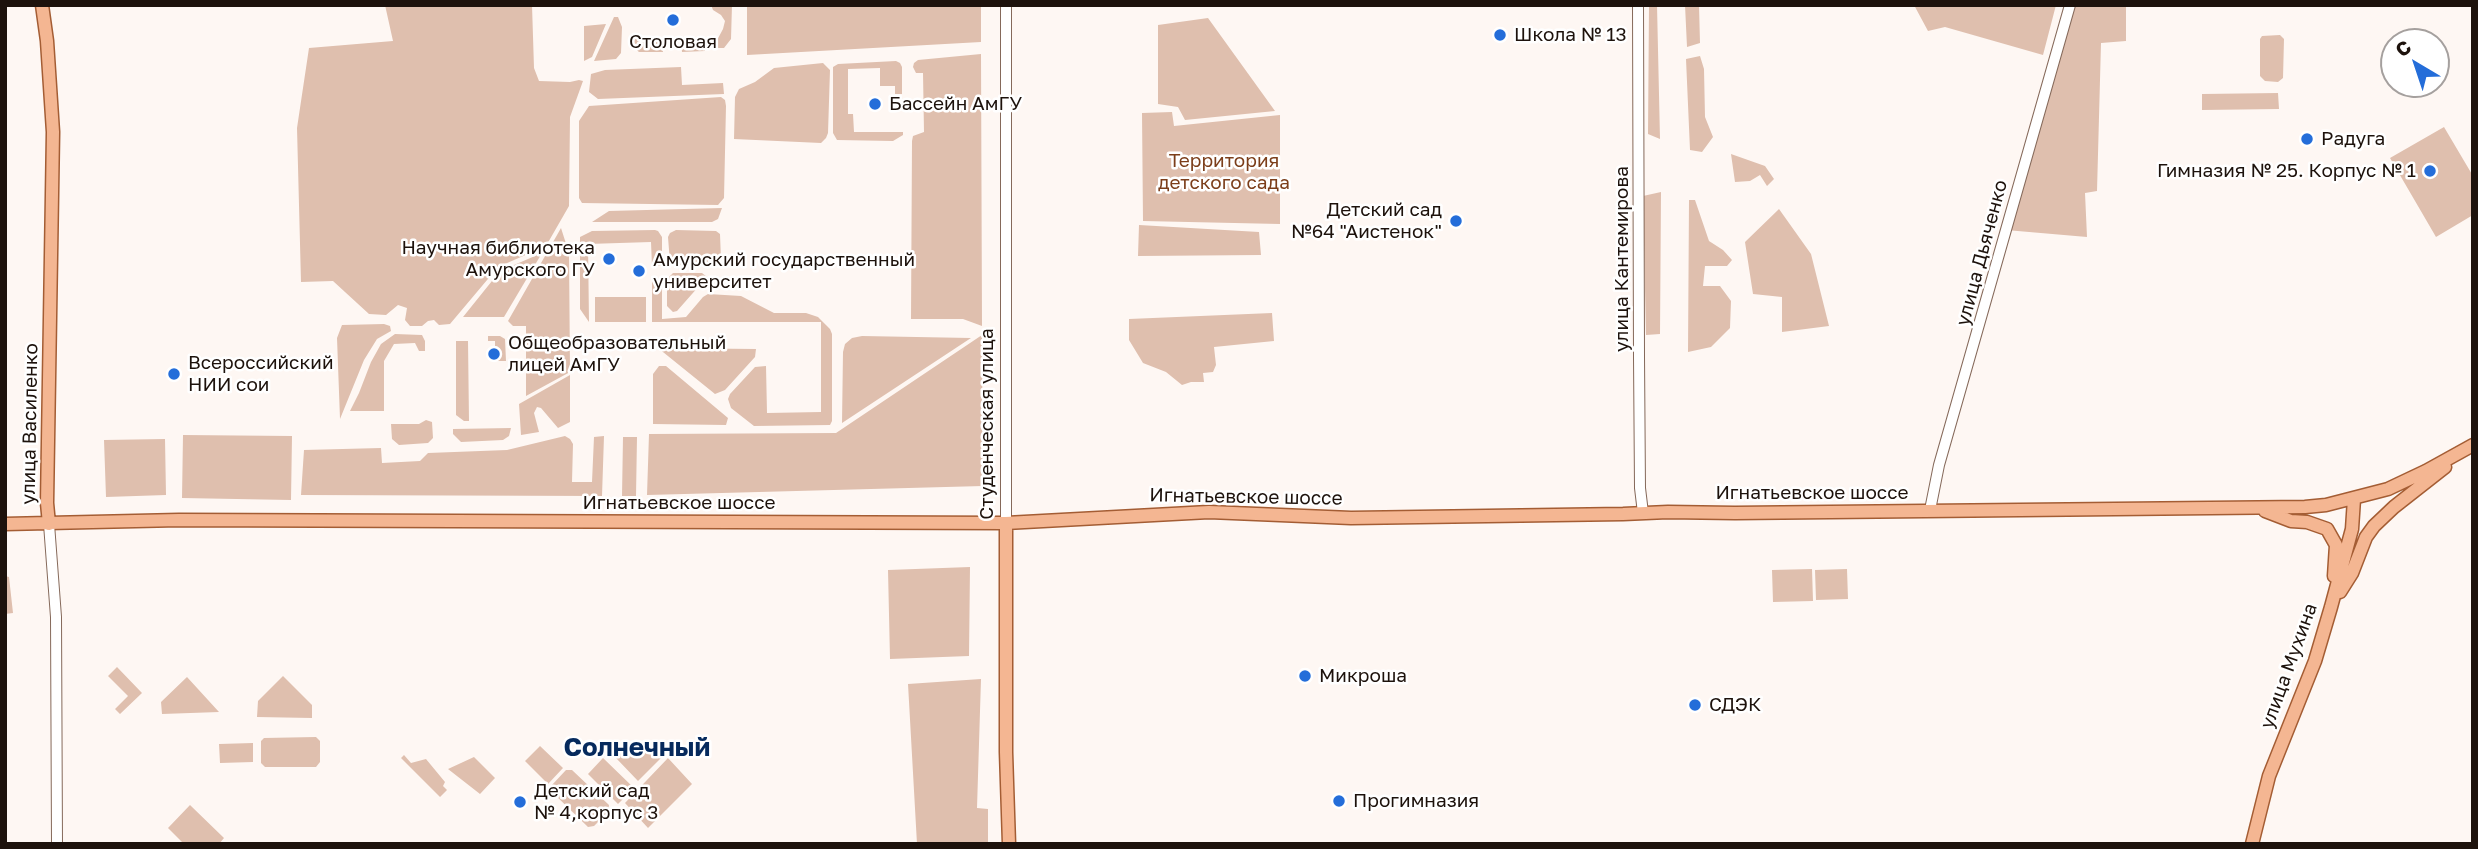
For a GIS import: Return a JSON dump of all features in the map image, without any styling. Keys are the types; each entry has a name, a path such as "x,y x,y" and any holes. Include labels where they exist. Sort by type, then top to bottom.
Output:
{"main road":[{"name":"улица Василенко","path":"42,5 54,132 47,503 49,524"},
{"name":"Игнатьевское шоссе","path":"5,524 179,520 1006,523 1209,512 1351,518 2305,508 2354,499 2388,489 2473,445"},
{"path":"2331,607 2352,573 2366,537 2374,526 2473,445"},
{"name":"улица Мухина","path":"2252,844 2269,776 2315,661 2331,607 2352,530 2354,499"},
{"path":"2260,509 2291,521 2320,525 2333,537 2336,556 2331,607"},
{"name":"Студенческая улица","path":"1006,523 1006,752 1009,844"}],"street":[{"name":"Студенческая улица","path":"1006,5 1006,523"},
{"name":"улица Кантемирова","path":"1638,5 1640,488 1643,513"},
{"name":"улица Дьяченко","path":"1930,510 1939,465 2070,5"},
{"name":"улица Василенко","path":"49,524 56,631 57,844"}],"green space":[{"path":"385,5 532,5 534,68 539,81 583,81 570,117 569,206 546,246 498,267 450,324 439,325 434,320 422,326 410,326 405,320 407,308 398,305 386,315 369,314 333,281 301,282 297,128 309,48 393,41"},
{"path":"711,5 732,5 731,39 724,48 718,48 715,44 725,21"},
{"path":"747,5 981,5 981,42 747,55"},
{"path":"1649,5 1657,5 1660,139 1648,134"},
{"path":"1685,5 1699,5 1700,43 1687,47"},
{"path":"1914,5 2056,5 2043,55 1945,27 1928,31"},
{"path":"2070,5 2126,5 2126,41 2101,43 2097,191 2085,193 2087,237 2006,230"},
{"path":"614,17 618,17 622,27 621,53 616,59 594,61"},
{"path":"1208,18 1275,111 1185,120 1178,107 1158,104 1158,25"},
{"path":"606,24 592,57 584,61 584,26"},
{"path":"631,35 641,35 642,39 661,39 663,52 639,52 632,46"},
{"path":"2280,35 2284,39 2283,78 2278,82 2265,81 2260,76 2260,39 2262,36"},
{"path":"681,39 705,39 705,51 682,52"},
{"path":"981,54 982,326 963,319 911,319 912,141 913,136 924,132 923,73 916,73 914,63 918,60"},
{"path":"1700,56 1704,69 1705,117 1713,137 1702,152 1690,150 1686,59"},
{"path":"896,61 902,67 902,94 895,94 895,86 880,86 880,68 848,69 848,114 853,114 854,132 903,132 903,135 893,141 837,140 833,133 833,67 838,64"},
{"path":"823,63 830,70 828,133 821,143 734,139 735,97 739,89 755,82 774,68"},
{"path":"681,67 682,85 723,83 724,94 598,99 589,92 591,74 605,70"},
{"path":"2278,93 2279,109 2202,110 2202,94"},
{"path":"721,97 726,106 724,198 718,205 582,203 579,198 579,121 589,106"},
{"name":"Территория детского сада","path":"1172,112 1174,126 1280,115 1280,224 1143,221 1142,113"},
{"path":"2444,127 2473,176 2473,215 2436,237 2390,158"},
{"path":"1731,154 1765,166 1774,179 1767,186 1760,175 1750,181 1735,182"},
{"path":"1661,192 1660,334 1646,335 1643,196"},
{"path":"1689,200 1695,200 1709,241 1732,260 1727,266 1705,266 1703,286 1720,286 1731,301 1730,328 1711,347 1688,352"},
{"path":"722,208 718,219 712,222 592,222 609,211"},
{"path":"1779,209 1811,254 1829,326 1782,332 1782,297 1753,294 1745,242"},
{"path":"1139,225 1259,232 1261,255 1138,256"},
{"path":"561,228 569,253 570,372 526,396 526,326 513,326 508,321"},
{"path":"655,230 662,237 662,266 652,266 651,242 588,244 589,322 580,309 580,237 592,231"},
{"path":"676,230 716,231 720,234 721,260 718,264 670,263 668,237"},
{"path":"542,253 504,317 463,317 500,271"},
{"path":"673,273 702,273 707,277 677,311 673,312 667,306 667,279"},
{"path":"652,280 662,280 662,319 686,317 708,294 741,296 774,313 806,313 818,317 832,334 830,425 754,426 731,408 728,399 755,367 766,366 767,413 821,412 821,322 652,322"},
{"path":"595,297 646,297 646,322 595,322"},
{"path":"1272,313 1274,341 1214,347 1216,365 1213,372 1203,373 1204,382 1182,385 1166,372 1143,363 1129,340 1129,319"},
{"path":"342,325 390,326 391,331 377,339 364,360 340,419 337,338"},
{"path":"395,334 422,335 425,351 419,351 415,343 394,344 384,361 384,411 350,411 381,344"},
{"path":"982,335 983,486 647,495 649,434 836,433"},
{"path":"488,336 505,339 506,361 495,361 495,341 488,341"},
{"path":"852,338 971,338 842,423 843,352 845,344"},
{"path":"456,341 468,341 469,421 456,415"},
{"path":"658,348 756,349 755,357 725,390 715,394"},
{"path":"659,366 666,366 728,418 726,425 653,424 653,374"},
{"path":"570,375 570,422 558,428 541,408 537,407 534,413 539,432 521,435 519,404"},
{"path":"426,420 432,422 433,438 428,443 399,445 392,439 391,424 419,424"},
{"path":"511,428 509,436 503,440 461,442 453,434 453,429"},
{"path":"183,435 292,436 291,500 182,498"},
{"path":"565,436 573,444 572,482 592,482 594,437 604,436 602,496 301,495 304,450 381,448 382,463 420,461 428,453 507,450"},
{"path":"623,437 637,437 636,496 622,496"},
{"path":"165,439 166,495 106,497 104,440"},
{"path":"970,567 969,656 890,659 888,570"},
{"path":"1812,569 1813,601 1773,602 1772,570"},
{"path":"1847,569 1848,599 1816,600 1815,570"},
{"path":"5,576 9,577 13,613 5,614"},
{"path":"117,667 142,693 120,714 115,709 128,696 108,676"},
{"path":"283,676 312,705 312,718 257,717 258,701"},
{"path":"187,677 219,712 162,714 161,702"},
{"path":"981,679 977,808 988,809 988,844 917,844 908,684"},
{"path":"316,737 320,741 320,762 316,767 265,767 261,763 261,741 264,738"},
{"path":"253,743 253,762 220,763 219,744"},
{"path":"540,746 563,768 548,784 525,761"},
{"path":"625,748 666,753 638,781 616,758"},
{"path":"404,755 411,763 426,759 445,782 443,786 447,790 440,797 401,758"},
{"path":"474,757 495,778 480,794 448,769"},
{"path":"603,758 634,788 618,804 588,774"},
{"path":"668,758 692,784 648,828 625,803"},
{"path":"566,770 572,770 609,805 608,812 594,826 588,827 551,791 551,786"},
{"path":"190,805 224,838 219,844 184,844 168,828"}],"place":[{"name":"Столовая","path":"673,20"},
{"name":"Школа № 13","path":"1500,35"},
{"name":"Бассейн АмГУ","path":"875,104"},
{"name":"Радуга","path":"2307,139"},
{"name":"Гимназия № 25. Корпус № 1","path":"2430,171"},
{"name":"Детский сад №64 \"Аистенок\"","path":"1456,221"},
{"name":"Научная библиотека Амурского ГУ","path":"609,259"},
{"name":"Амурский государственный университет","path":"639,271"},
{"name":"Общеобразовательный лицей АмГУ","path":"494,354"},
{"name":"Всероссийский НИИ сои","path":"174,374"},
{"name":"Микроша","path":"1305,676"},
{"name":"СДЭК","path":"1695,705"},
{"name":"Прогимназия","path":"1339,801"},
{"name":"Детский сад № 4,корпус 3","path":"520,802"}],"district":[{"name":"Солнечный","path":"637,748"}]}
